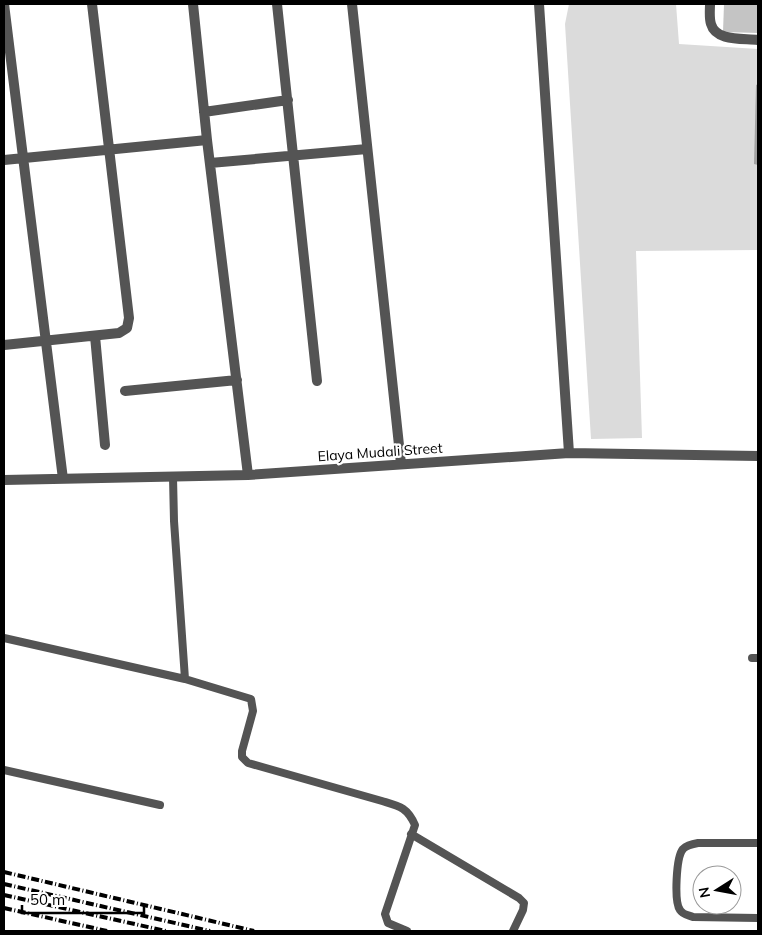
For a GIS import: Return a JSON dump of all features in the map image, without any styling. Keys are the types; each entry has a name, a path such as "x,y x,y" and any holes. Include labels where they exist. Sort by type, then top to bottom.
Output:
{"street":[{"path":"4,4 64,479"},
{"path":"4,346 120,333 128,328 129,318 92,4"},
{"path":"193,4 207,140 248,475"},
{"path":"278,4 317,381"},
{"path":"352,4 401,464"},
{"path":"539,4 569,453"},
{"path":"710,4 711,25 716,34 723,37 758,40"},
{"path":"204,112 288,100"},
{"path":"4,160 207,140"},
{"path":"210,163 367,149"},
{"path":"95,336 105,445"},
{"path":"125,390 237,380"},
{"name":"Elaya Mudali Street","path":"4,480 248,475 569,453 758,456"}],"lane":[{"path":"174,477 174,521 185,679"},
{"path":"4,638 185,679 251,700 253,711 242,751 242,757 248,763 403,808 411,815 415,825 384,914 388,923 407,931"},
{"path":"4,770 160,805"},
{"path":"411,834 519,898 524,903 523,910 513,931"},
{"path":"758,843 698,843 688,845 682,850 678,860 677,900 679,909 685,915 694,917 758,918"}],"shaded area":[{"path":"569,4 676,4 679,44 758,49 758,250 636,251 642,438 591,439 565,24"},
{"path":"758,84 758,165 754,164 756,85"}],"building":[{"path":"724,4 758,4 758,33 723,32"}],"railway":[{"path":"4,872 254,931"},
{"path":"4,884 210,931"},
{"path":"4,895 166,931"},
{"path":"4,908 107,931"}]}
